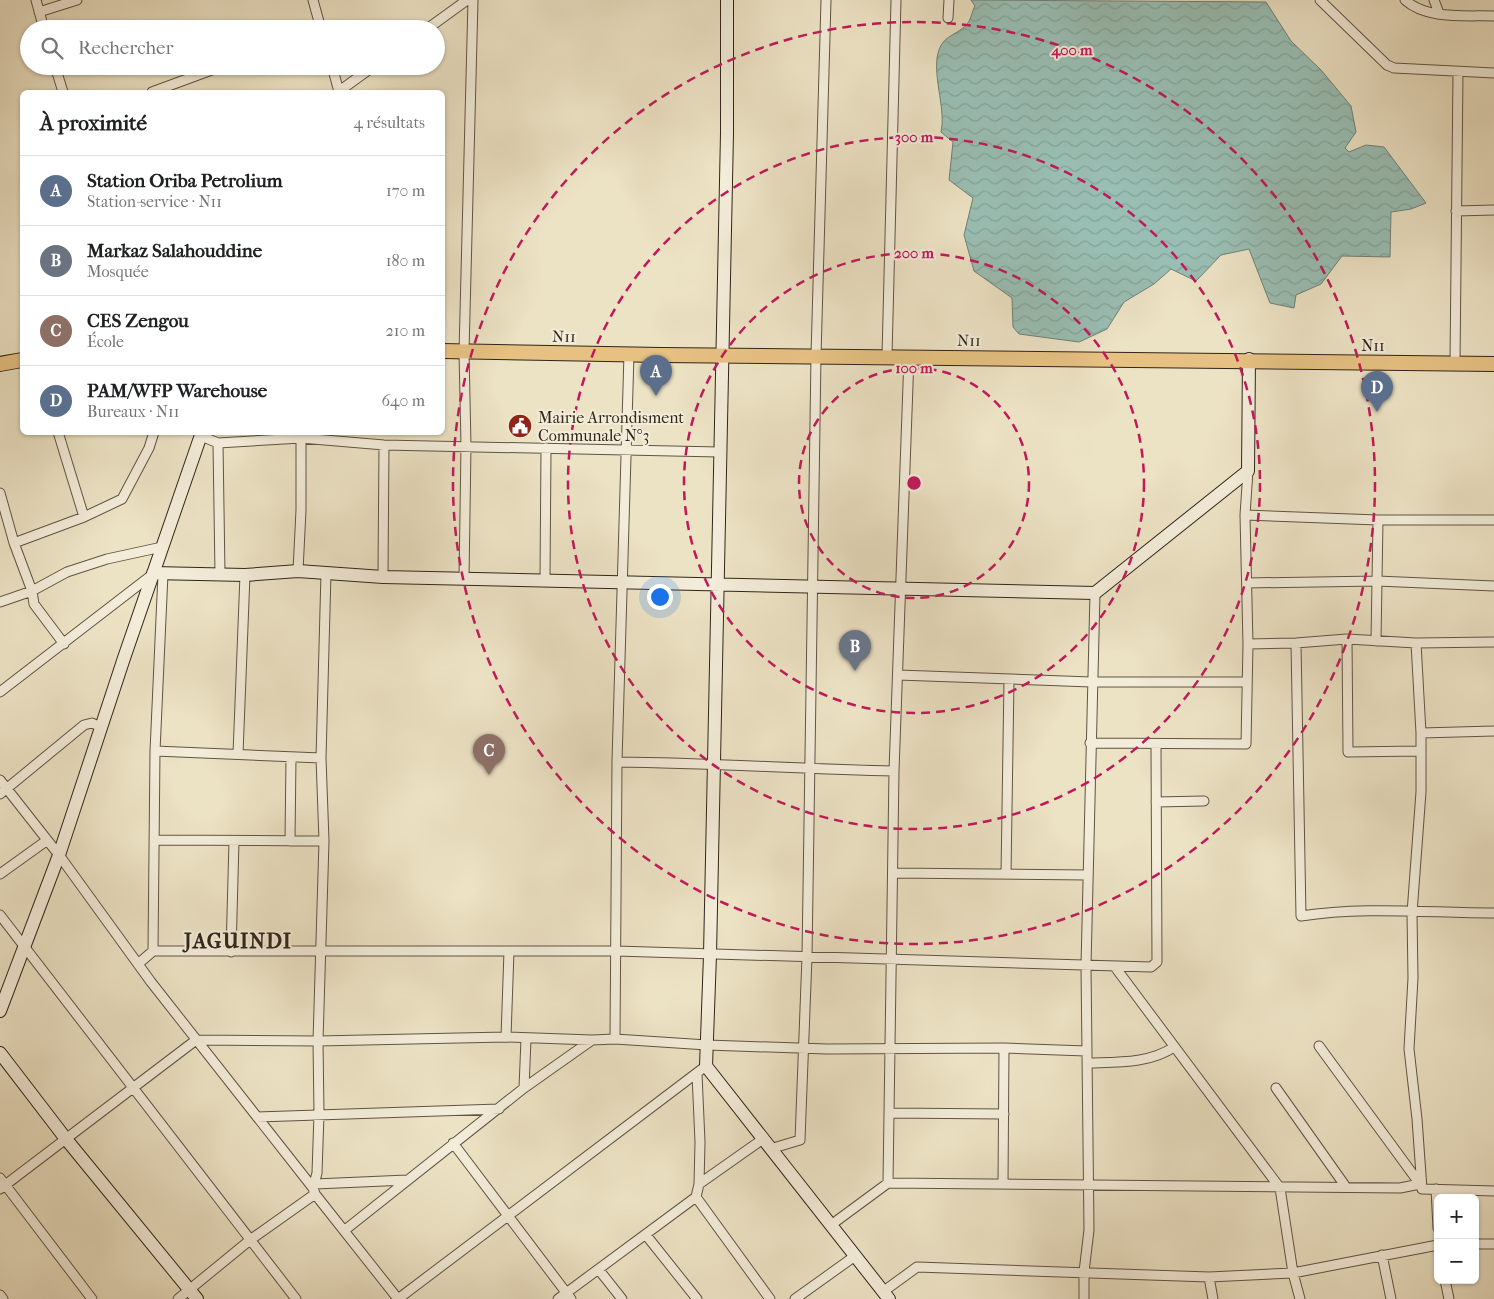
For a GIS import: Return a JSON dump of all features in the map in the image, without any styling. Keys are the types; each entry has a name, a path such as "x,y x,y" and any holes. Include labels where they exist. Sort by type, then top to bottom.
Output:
{"main road":[{"name":"N11","path":"445,351 722,356 1249,359 1494,364"},
{"path":"0,364 20,360"}],"street":[{"path":"36,0 41,20"},
{"path":"39,12 76,0"},
{"path":"312,0 318,20"},
{"path":"439,20 467,0"},
{"path":"464,579 466,446 464,352 473,0"},
{"path":"558,1299 569,1296 599,1270 696,1197 699,1184 701,1070 707,1045 710,955 727,0"},
{"path":"699,1184 767,1144 800,1140 802,1048 807,957 816,356 826,0"},
{"path":"886,356 896,0"},
{"path":"948,18 949,0"},
{"path":"1320,0 1387,65 1394,68 1494,73"},
{"path":"1405,0 1414,9 1426,13 1494,16"},
{"path":"1434,0 1439,13"},
{"path":"1455,363 1458,72"},
{"path":"58,75 62,90"},
{"path":"157,90 198,75"},
{"path":"334,75 338,90"},
{"path":"342,90 362,75"},
{"path":"1456,211 1494,210"},
{"path":"615,1039 619,762 629,354"},
{"path":"888,1183 894,771 909,357"},
{"path":"1090,743 1246,744 1248,644 1245,515 1248,471 1249,359"},
{"path":"59,435 84,518"},
{"path":"14,543 84,518 122,499 149,448 153,435"},
{"path":"153,952 158,574 162,547 202,435"},
{"path":"204,435 218,442 301,438 384,445 720,452"},
{"path":"298,571 301,510 301,438"},
{"path":"218,442 220,574"},
{"path":"383,577 384,445"},
{"path":"545,580 546,448"},
{"path":"0,692 158,574 245,575 298,571 383,577 901,587 1095,593 1248,471"},
{"path":"0,493 14,543 32,591 34,604 64,644"},
{"path":"1245,515 1378,520 1494,520"},
{"path":"1376,641 1378,520"},
{"path":"0,602 32,591 67,572 107,559 162,547"},
{"path":"314,1189 319,1114 319,952 324,841 321,758 326,573"},
{"path":"0,1011 59,855 101,727 158,574"},
{"path":"238,754 245,575"},
{"path":"1247,583 1377,581 1494,586"},
{"path":"1084,1299 1084,1272 1089,1230 1086,966 1091,682 1095,593"},
{"path":"1248,644 1347,639 1416,643 1494,642"},
{"path":"1347,639 1348,752 1420,751"},
{"path":"1296,643 1301,916 1329,911 1494,913"},
{"path":"1416,643 1421,734 1421,792 1412,913 1413,978 1408,1049 1417,1119 1421,1186"},
{"path":"898,675 1091,682 1247,682"},
{"path":"1006,874 1009,680"},
{"path":"3,791 84,725 92,723 101,727"},
{"path":"1421,734 1494,731"},
{"path":"138,964 153,952 509,950 616,951 1151,967 1157,962 1156,744"},
{"path":"155,750 321,758"},
{"path":"290,841 291,757"},
{"path":"619,762 713,763 810,769 894,771"},
{"path":"0,780 3,791 59,855 196,1040 398,1299 509,1217 701,1070"},
{"path":"1156,802 1204,801"},
{"path":"0,874 46,840"},
{"path":"154,840 324,841"},
{"path":"231,952 234,841"},
{"path":"893,873 1088,875"},
{"path":"0,915 296,1299"},
{"path":"506,1037 509,950"},
{"path":"1115,967 1280,1188 1293,1273 1300,1299"},
{"path":"92,1299 2,1184 66,1139 196,1040 318,1041 506,1037 526,1039 615,1039 707,1045 802,1048 1004,1048 1086,1051"},
{"path":"524,1088 526,1039"},
{"path":"345,1230 453,1143 500,1109 524,1088 592,1040"},
{"path":"1319,1046 1421,1186"},
{"path":"1088,1063 1130,1061 1165,1053 1174,1047"},
{"path":"1003,1184 1004,1048"},
{"path":"0,1053 66,1139 193,1294"},
{"path":"701,1070 767,1144 887,1295 917,1267 1209,1276 1293,1273 1434,1246"},
{"path":"1276,1088 1346,1187"},
{"path":"257,1117 500,1109"},
{"path":"889,1113 1004,1114"},
{"path":"453,1143 569,1296"},
{"path":"178,1299 193,1294 250,1240 314,1189 407,1180"},
{"path":"831,1225 888,1183 1280,1188 1400,1188 1421,1186 1436,1189 1494,1191"},
{"path":"1436,1189 1436,1194"},
{"path":"696,1197 770,1299"},
{"path":"646,1235 697,1299"},
{"path":"1479,1244 1494,1244"},
{"path":"1382,1255 1391,1299"},
{"path":"795,1299 855,1256"},
{"path":"599,1270 622,1299"},
{"path":"1209,1276 1213,1299"},
{"path":"1446,1284 1448,1299"},
{"path":"0,1295 3,1299"}],"water":[{"path":"971,0 1266,2 1291,41 1321,70 1351,106 1356,132 1345,148 1349,152 1366,145 1384,147 1426,203 1411,209 1391,212 1390,257 1342,256 1321,284 1296,295 1294,308 1270,303 1249,249 1221,255 1196,281 1171,269 1154,284 1124,302 1107,329 1079,342 1019,334 1013,327 1012,298 974,271 964,235 973,198 949,180 953,142 941,132 942,115 937,76 937,58 945,40 968,22 975,6"}],"place":[{"name":"Station Oriba Petrolium","path":"656,396"},
{"name":"PAM/WFP Warehouse","path":"1377,412"},
{"name":"Mairie Arrondisment Communale N°3","path":"520,426"},
{"name":"Markaz Salahouddine","path":"855,671"},
{"name":"CES Zengou","path":"489,775"}],"district":[{"name":"JAGUINDI","path":"238,941"}]}
